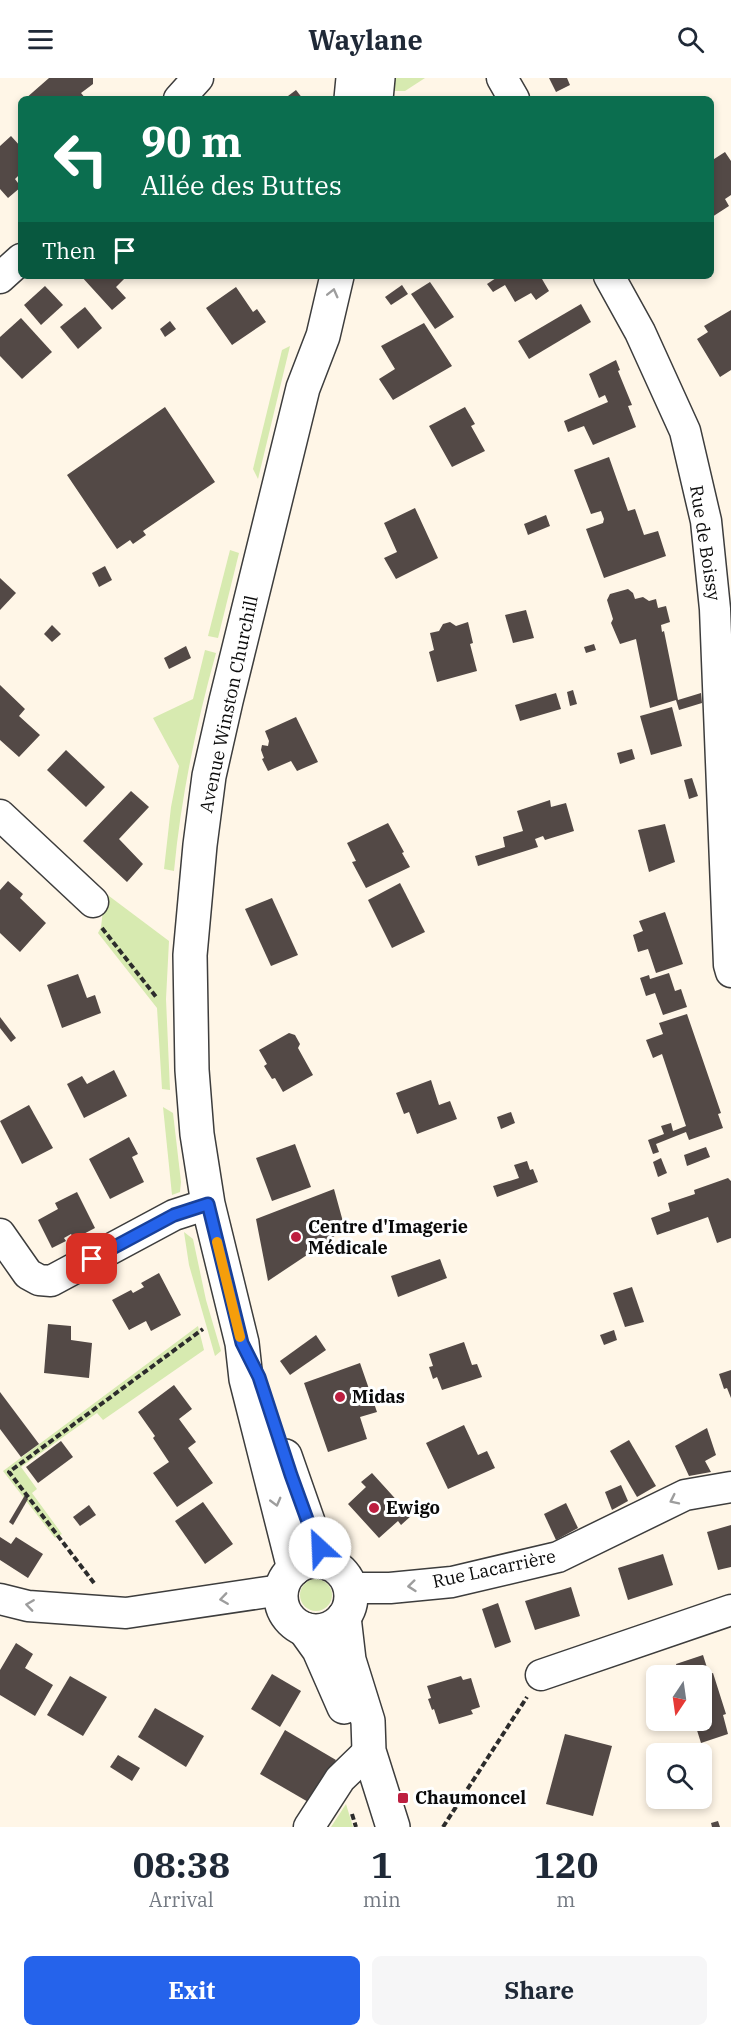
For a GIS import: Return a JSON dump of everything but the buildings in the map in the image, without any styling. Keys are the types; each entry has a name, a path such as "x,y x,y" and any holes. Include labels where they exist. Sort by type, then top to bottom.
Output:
{"street":[{"path":"182,96 198,78"},
{"path":"351,96 353,78"},
{"path":"376,96 378,78"},
{"path":"502,78 512,96"},
{"path":"0,278 18,262"},
{"name":"Avenue Winston Churchill","path":"303,388 306,317 313,279"},
{"name":"Avenue Winston Churchill","path":"288,1579 262,1438 246,1379 242,1343 208,1204 197,1134 190,1032 190,955 209,776 303,388 323,336 337,279"},
{"name":"Rue de Boissy","path":"611,279 640,332 685,431 706,521 716,609 731,972"},
{"path":"0,815 93,902"},
{"path":"0,1234 28,1274 39,1280 51,1281 174,1215 208,1204"},
{"name":"Avenue Winston Churchill","path":"242,1343 259,1377 312,1533 327,1563"},
{"name":"Rue Lacarrière","path":"348,1603 390,1588 452,1582 558,1557 685,1495 731,1487"},
{"path":"348,1603 337,1625 328,1630 316,1632 293,1623 285,1613 281,1602 288,1579 304,1563 315,1561 327,1563 338,1568 346,1577 348,1603 349,1660 368,1721 369,1750 393,1827"},
{"path":"0,1599 28,1606 126,1613 288,1579"},
{"path":"541,1675 731,1611"},
{"path":"304,1629 320,1650 352,1726 369,1750"},
{"path":"309,1827 340,1779 369,1750"}],"path":[{"path":"93,902 101,927 157,998"},
{"path":"97,1588 9,1472 203,1329"},
{"path":"443,1827 541,1675"}],"green space":[{"path":"385,78 425,78 405,91 392,91"},
{"path":"290,346 258,479 253,469 282,350"},
{"path":"230,550 239,553 218,638 208,636"},
{"path":"205,650 216,653 190,761 174,871 164,869 171,807 179,766 153,718 193,699"},
{"path":"105,893 169,941 166,999 170,1090 162,1089 157,1008 98,933 101,927"},
{"path":"163,1107 173,1113 181,1182 180,1192 172,1195"},
{"path":"184,1232 193,1239 206,1300 221,1351 215,1356 189,1265"},
{"path":"198,1326 204,1350 103,1420 97,1413 21,1467 37,1489 32,1493 62,1534 55,1538 3,1471"},
{"path":"316,1579 327,1584 332,1595 327,1606 316,1611 305,1606 300,1595 305,1584"},
{"path":"346,1804 353,1827 331,1827"}],"slow traffic":[{"path":"217,1242 240,1337"}],"place":[{"name":"Centre d'Imagerie Médicale","path":"296,1237"},
{"name":"Midas","path":"340,1397"},
{"name":"Ewigo","path":"374,1508"},
{"name":"Chaumoncel","path":"403,1798"}],"route":[{"path":"92,1259 174,1215 208,1204 231,1307 242,1343 259,1377 291,1475 312,1533 320,1548"}]}
